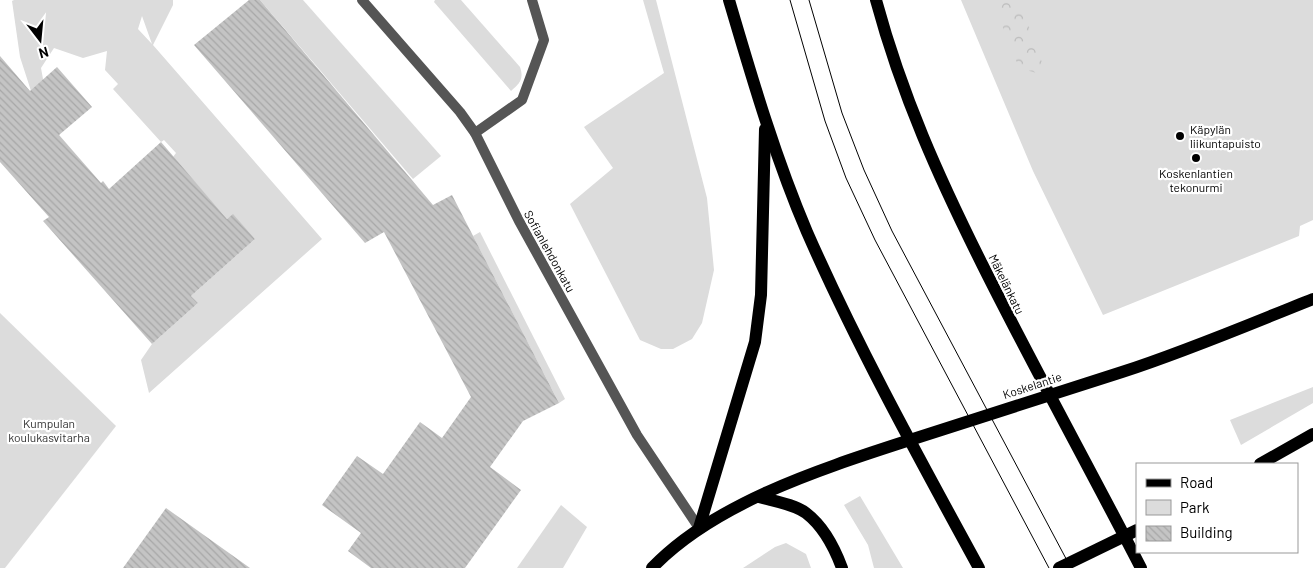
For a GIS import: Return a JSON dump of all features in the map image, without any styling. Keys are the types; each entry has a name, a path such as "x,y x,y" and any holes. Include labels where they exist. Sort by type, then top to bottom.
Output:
{"main road":[{"path":"729,0 765,122 811,240 858,343 979,568"},
{"name":"Mäkelänkatu","path":"876,0 911,110 935,170 1048,394 1142,568"},
{"path":"698,528 755,342 761,295 765,122"},
{"name":"Koskelantie","path":"652,568 670,550 698,528 758,497 859,456 1173,354 1313,299"},
{"path":"1262,463 1313,434"},
{"path":"758,497 806,513 818,526 837,553 842,568"},
{"path":"1059,568 1136,530"},
{"name":"Koskelantie","path":"662,568 670,550"}],"street":[{"name":"Sofianlehdonkatu","path":"362,0 460,112 476,133 519,221 637,436 698,528"},
{"path":"476,133 522,100 544,40 532,0"}],"green space":[{"path":"173,0 173,5 153,45 322,239 149,393 141,360 152,344 198,303 191,296 255,239 233,215 227,219 173,157 176,153 164,140 161,142 113,89 118,84 105,70 107,51 83,58 54,48 41,68 43,79 51,89 32,94 20,57 12,1","holes":["142,16 152,44 138,29"]},
{"path":"260,0 303,0 441,156 413,179"},
{"path":"435,0 461,0 520,67 522,75 517,86 511,91 434,2"},
{"path":"643,0 656,0 707,198 714,270 702,323 692,339 673,349 661,349 640,340 570,204 613,168 584,127 664,73"},
{"name":"Käpylän liikuntapuisto","path":"961,0 1313,0 1313,220 1300,226 1299,236 1103,315 1033,171"},
{"path":"992,0 1019,0 1047,76 1019,68"},
{"path":"480,232 565,399 559,403 473,236"},
{"name":"Kumpulan koulukasvitarha","path":"0,313 116,426 5,568 0,568"},
{"path":"1313,387 1313,403 1241,445 1230,420"},
{"path":"860,496 903,568 874,568 868,545 844,505"},
{"path":"561,505 587,527 563,568 517,568"},
{"path":"786,543 806,554 811,568 743,568 775,547"}],"building":[{"path":"249,0 260,0 433,205 452,195 559,403 523,421 490,467 521,490 465,568 371,568 348,551 361,533 322,505 357,456 383,474 420,422 442,438 471,397 384,232 365,243 194,45"},
{"path":"0,56 30,91 57,67 92,107 59,135 101,183 103,181 109,189 161,142 227,219 233,214 255,239 191,296 198,303 152,344 43,221 49,217 0,162"},
{"path":"166,508 250,568 123,568"}],"tram line":[{"path":"790,0 825,121 846,178 875,240 1049,568"},
{"path":"809,0 842,113 864,170 892,231 1071,568"}],"place":[{"name":"Käpylän liikuntapuisto","path":"1180,136"},
{"name":"Koskenlantien tekonurmi","path":"1196,158"}]}
